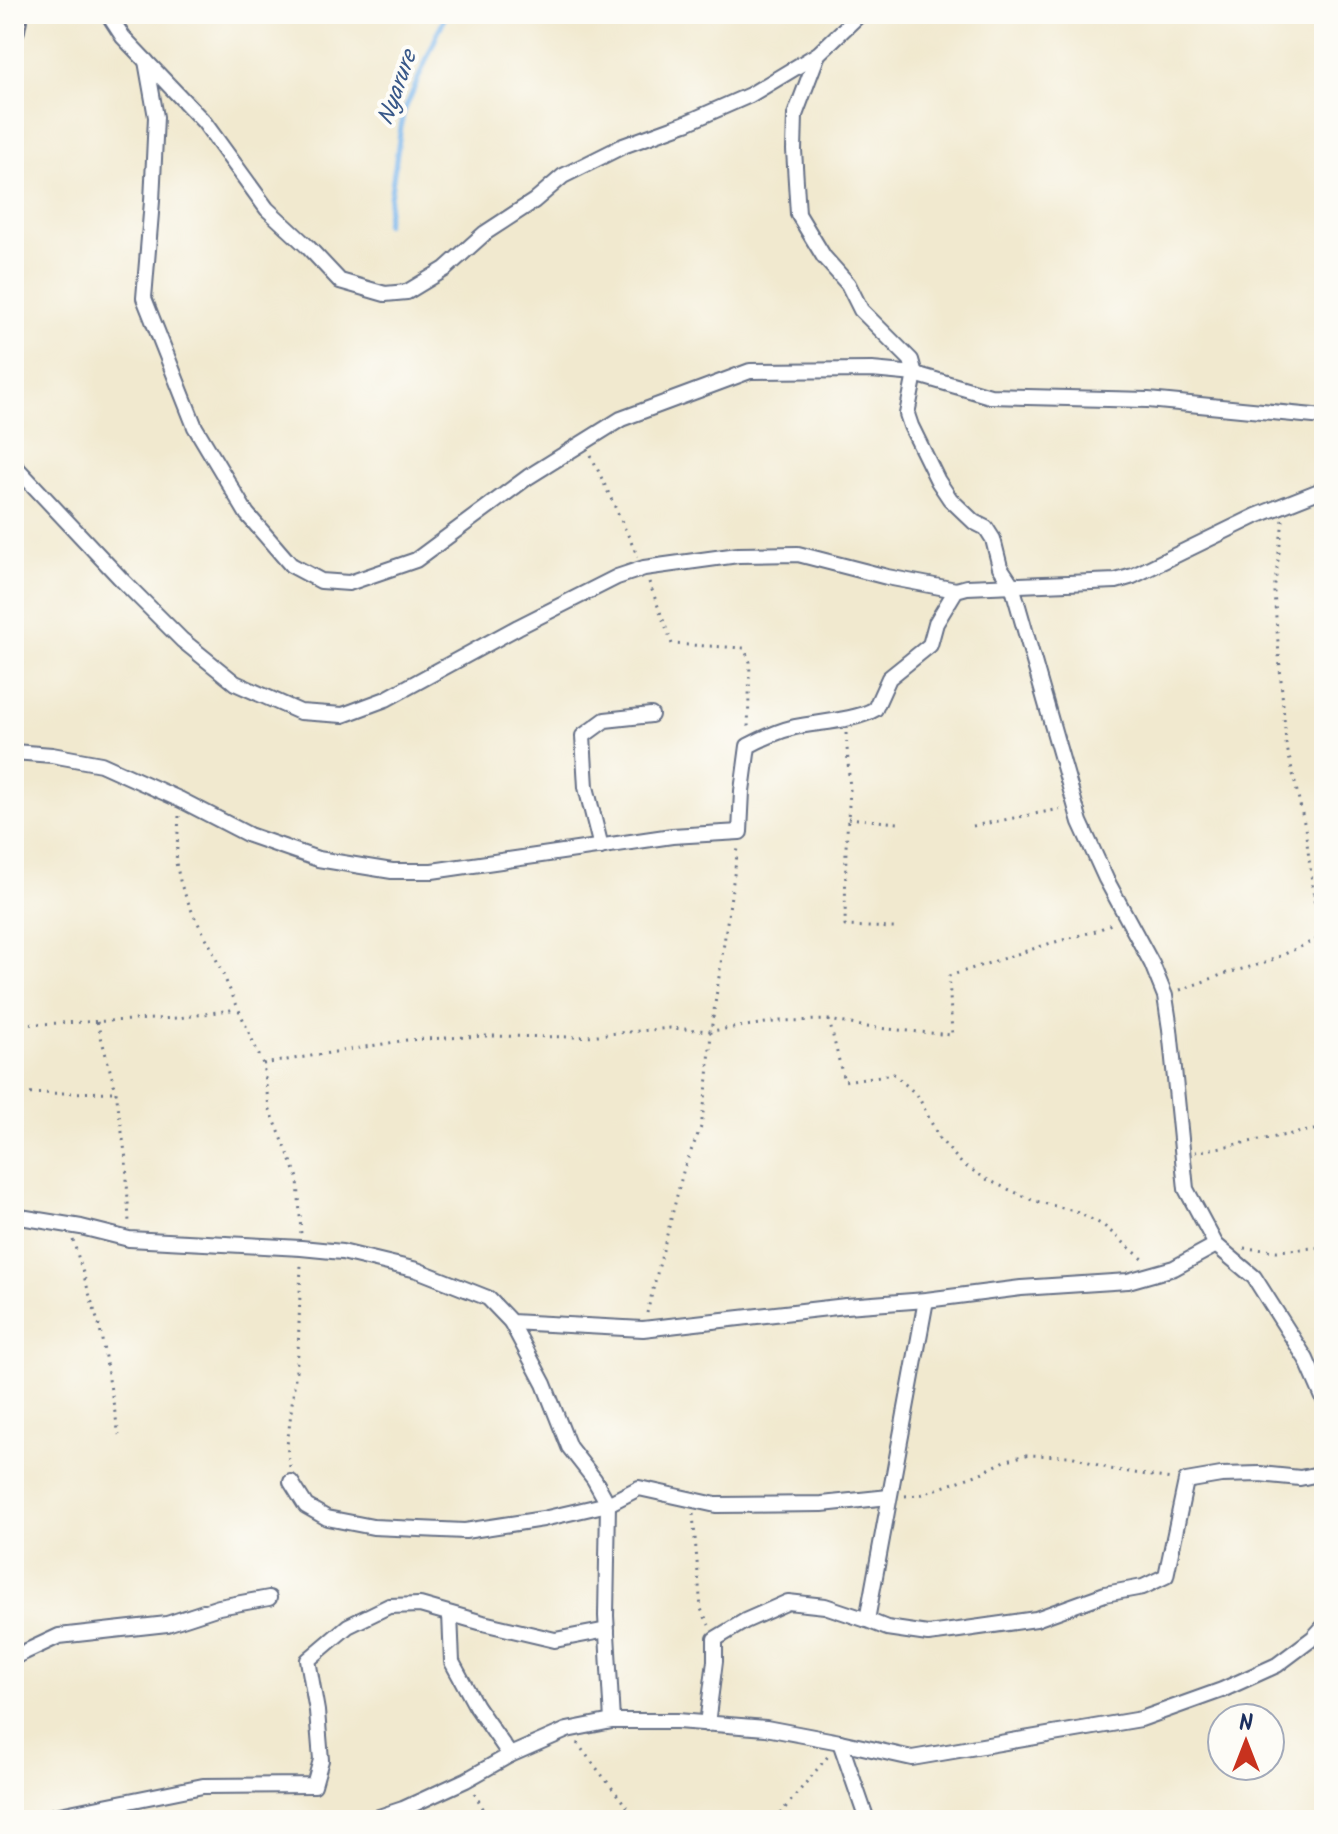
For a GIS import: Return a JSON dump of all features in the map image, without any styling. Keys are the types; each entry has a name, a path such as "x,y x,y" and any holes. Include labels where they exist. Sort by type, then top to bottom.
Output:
{"main road":[{"path":"14,30 17,14"}],"street":[{"path":"108,14 123,37 204,122 267,209 340,281 385,294 407,292 445,269 485,233 534,201 563,176 623,146 750,95 818,54 860,14"},
{"path":"818,54 795,115 798,214 824,257 848,284 861,310 911,360 915,374 907,414 911,426 950,499 974,522 986,528 993,539 1000,567 1012,585 1080,822 1165,996 1186,1189 1216,1245 1254,1277 1306,1359 1324,1400"},
{"path":"146,61 156,117 144,298 195,427 247,514 291,565 321,581 349,583 416,560 528,477 621,419 750,371 872,370 915,374 990,396 1148,400 1324,417"},
{"path":"14,465 182,640 235,683 300,712 343,715 386,699 518,627 617,577 644,568 738,555 798,554 887,577 956,590"},
{"path":"14,752 101,764 249,835 318,859 392,871 432,871 672,836 740,832 748,746 793,728 875,709 889,678 930,645 936,623 956,590 962,587 1116,581 1133,576 1256,516 1324,489"},
{"path":"601,847 586,787 583,736 605,720 651,715"},
{"path":"14,1216 129,1239 342,1252 417,1270 488,1298 511,1322 544,1384 569,1447 594,1479 608,1504 607,1630 612,1721"},
{"path":"511,1322 643,1329 1021,1288 1128,1281 1174,1268 1216,1245"},
{"path":"867,1620 926,1300"},
{"path":"707,1724 715,1639 745,1621 788,1602 825,1606 887,1628 928,1634 1036,1619 1105,1594 1143,1587 1166,1576 1186,1481 1221,1475 1260,1474 1300,1478 1324,1473"},
{"path":"291,1482 306,1506 327,1518 373,1527 465,1531 543,1519 608,1504 639,1488 716,1505 822,1504 889,1497"},
{"path":"14,1657 59,1636 167,1624 219,1607 269,1598"},
{"path":"35,1820 203,1786 314,1785 321,1760 308,1660 348,1626 389,1606 420,1605 555,1640 607,1630"},
{"path":"450,1614 452,1662 476,1706 510,1755"},
{"path":"370,1820 403,1809 567,1730 612,1721 677,1721 766,1728 912,1758 1141,1719 1222,1690 1277,1665 1324,1626"},
{"path":"840,1742 867,1820"}],"path":[{"path":"585,442 644,568 672,644 744,648 750,662 748,746"},
{"path":"1285,505 1274,592 1286,743 1305,827 1315,906 1324,923"},
{"path":"845,718 850,790 845,926 894,928"},
{"path":"181,800 176,863 181,885 263,1064 269,1107 298,1178 301,1248 298,1353 287,1446 291,1482"},
{"path":"973,826 1076,806"},
{"path":"848,818 898,823"},
{"path":"643,1329 684,1168 701,1127 711,1031 740,832"},
{"path":"263,1064 407,1040 485,1036 577,1037 670,1028 711,1031 780,1021 829,1020 952,1035 949,976 1096,931 1128,916"},
{"path":"1165,996 1227,973 1265,963 1324,936"},
{"path":"14,1025 178,1018 238,1009"},
{"path":"829,1020 844,1081 894,1074 918,1096 939,1138 962,1164 1032,1200 1074,1211 1103,1225 1144,1260"},
{"path":"97,1022 116,1092 126,1159 129,1239"},
{"path":"14,1094 116,1092"},
{"path":"1183,1155 1324,1128"},
{"path":"69,1225 100,1329 119,1435"},
{"path":"1216,1245 1277,1251 1324,1247"},
{"path":"889,1497 920,1495 1026,1455 1071,1456 1110,1469 1186,1481"},
{"path":"691,1499 701,1609 715,1639"},
{"path":"567,1730 637,1820"},
{"path":"775,1820 840,1742"},
{"path":"466,1780 490,1820"}],"waterway":[{"name":"Nyarure","path":"386,224 403,114 446,14"}]}
